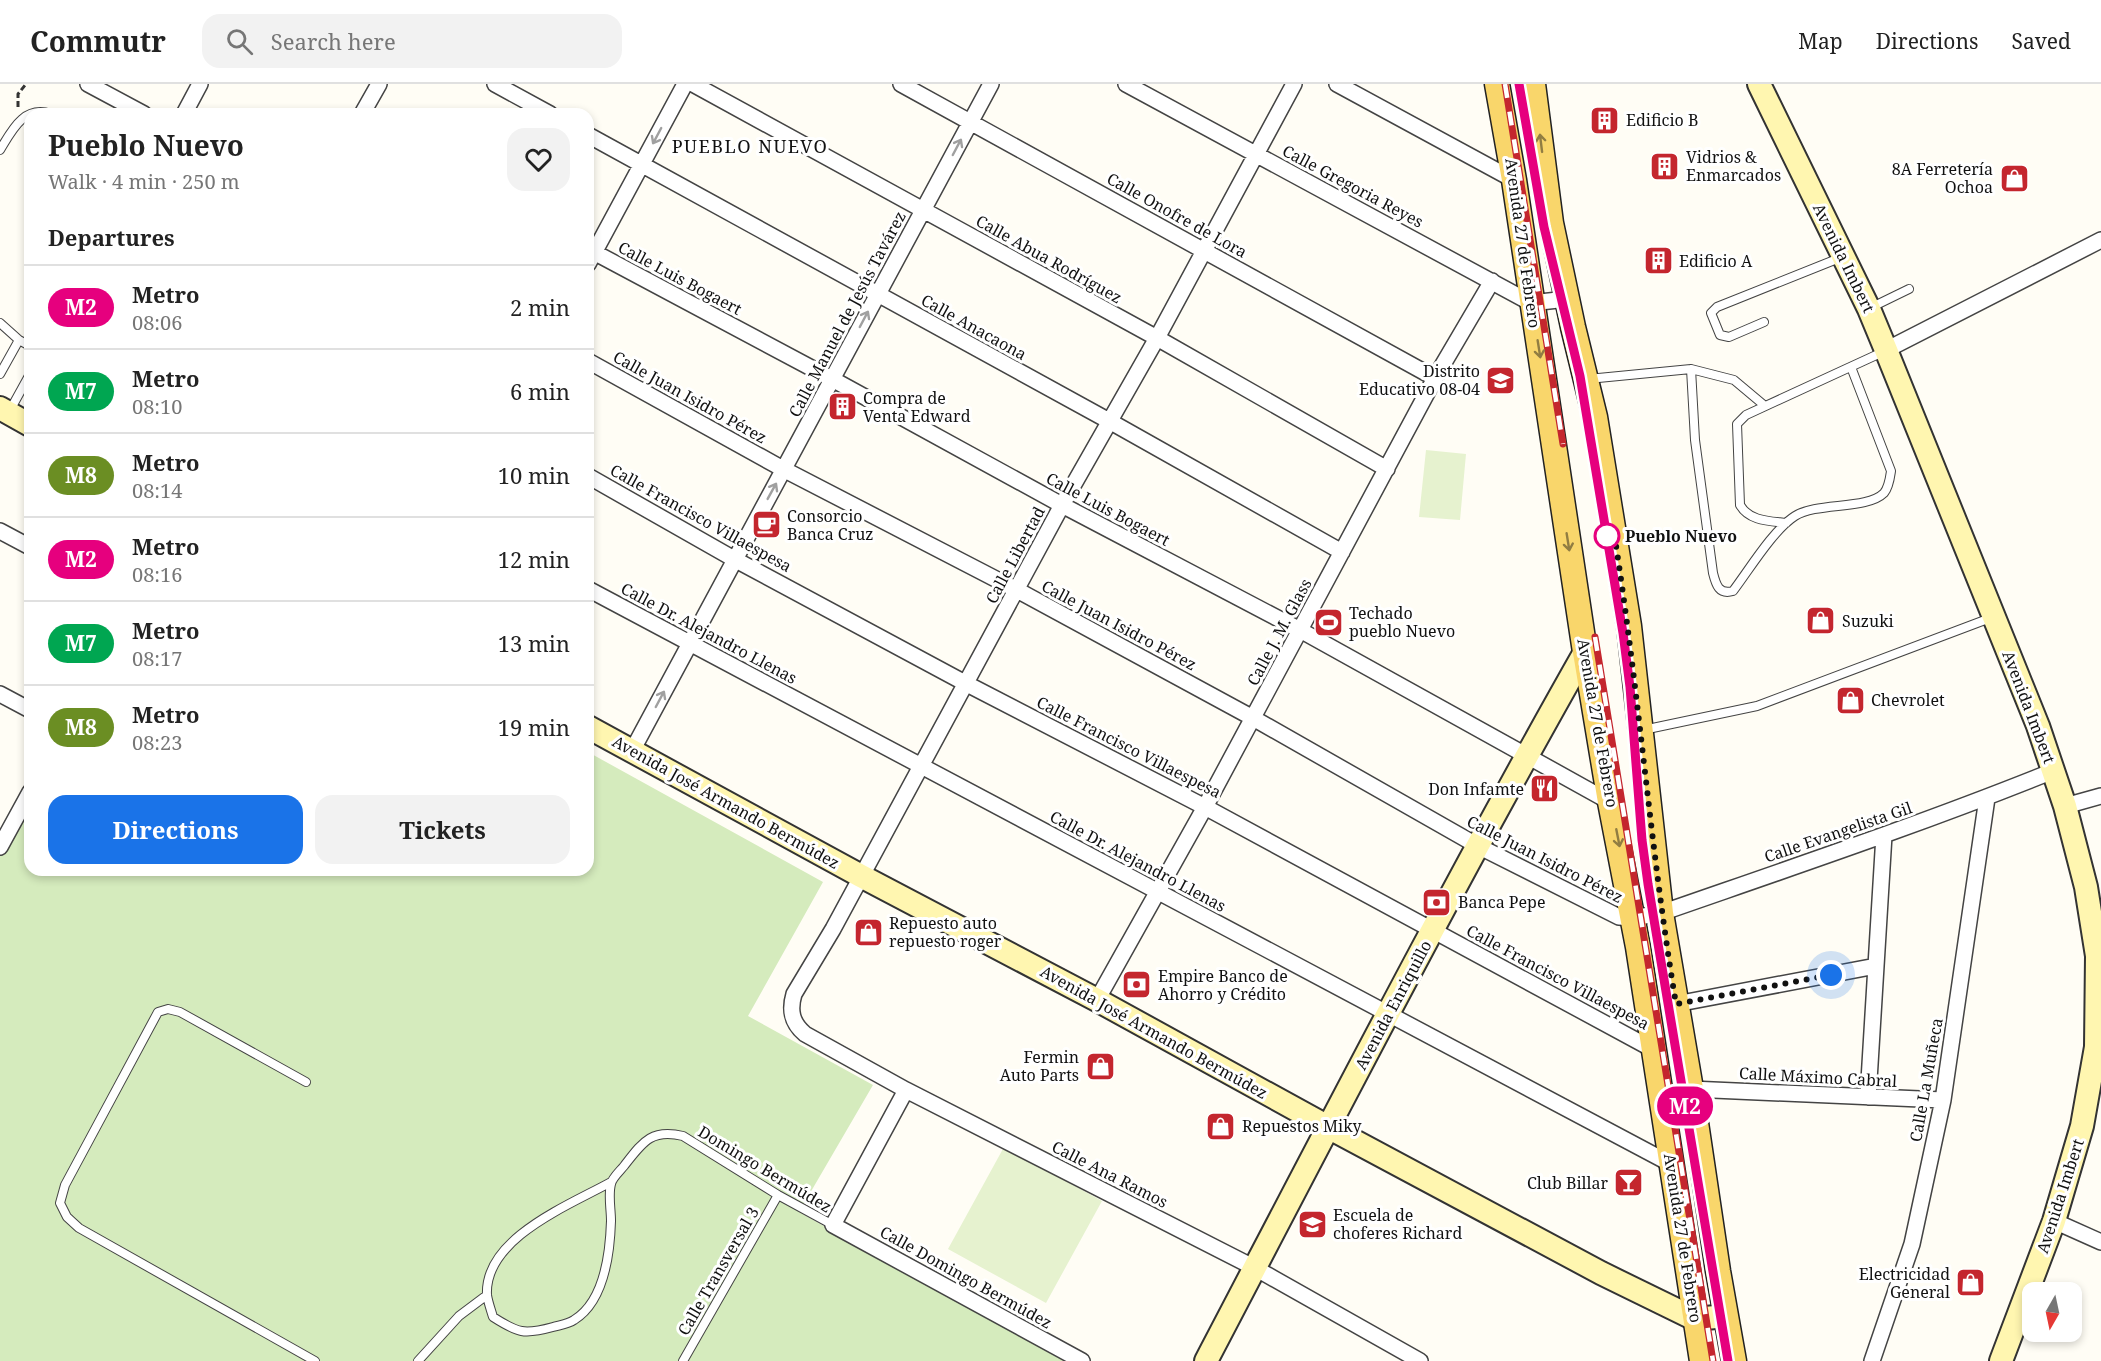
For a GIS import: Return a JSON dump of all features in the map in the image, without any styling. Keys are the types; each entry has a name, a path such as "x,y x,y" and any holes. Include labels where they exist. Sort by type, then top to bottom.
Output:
{"main road":[{"name":"Avenida 27 de Febrero","path":"1497,84 1514,180 1610,802 1633,918 1702,1361"},
{"name":"Avenida 27 de Febrero","path":"1533,84 1551,223 1595,417 1629,626 1662,913 1734,1361"}],"street":[{"path":"88,84 133,108"},
{"path":"187,108 200,84"},
{"path":"365,108 379,84"},
{"path":"495,84 539,108"},
{"path":"594,248 685,84"},
{"name":"Calle Abua Rodríguez","path":"693,84 1157,338 1387,469"},
{"name":"Calle Onofre de Lora","path":"901,84 1435,378"},
{"name":"Calle Manuel de Jesús Tavárez","path":"632,751 991,84"},
{"name":"Calle Gregoria Reyes","path":"1126,84 1532,303"},
{"name":"Calle Libertad","path":"791,1013 794,994 833,929 1062,505 1157,338 1294,84"},
{"path":"1337,84 1514,180"},
{"name":"Avenida Imbert","path":"1759,84 1869,309 1995,616 2038,726 2065,806 2086,887 2099,956 2096,1047 2082,1126 2054,1221 2001,1361"},
{"name":"Calle Anacaona","path":"594,138 1342,552"},
{"path":"1886,350 2101,240"},
{"name":"Calle Luis Bogaert","path":"594,257 832,379 1062,505 1300,630 1610,802"},
{"name":"Calle J. M. Glass","path":"1097,1000 1205,807 1435,378 1492,281"},
{"path":"1532,303 1567,299"},
{"name":"Calle Juan Isidro Pérez","path":"594,364 783,469 1017,590 1253,718 1478,846 1619,918 1633,918"},
{"path":"4,411 24,422"},
{"name":"Calle Francisco Villaespesa","path":"594,479 734,559 965,683 1205,807 1654,1050"},
{"path":"0,531 24,544"},
{"name":"Calle Dr. Alejandro Llenas","path":"594,592 1671,1164"},
{"name":"Avenida Enriquillo","path":"1206,1361 1478,846 1586,652"},
{"path":"0,694 24,707"},
{"name":"Avenida José Armando Bermúdez","path":"594,730 1601,1273 1695,1319"},
{"name":"Calle Evangelista Gil","path":"1633,918 1662,913 1987,798 2053,771"},
{"path":"2065,806 2101,796"},
{"name":"Calle La Muñeca","path":"1872,1361 1912,1244 1943,1100 1987,798"},
{"path":"2,840 24,802"},
{"path":"1868,1097 1884,835"},
{"path":"1676,1004 1876,966"},
{"name":"Calle Ana Ramos","path":"791,1013 798,1028 805,1034 906,1090 1255,1268 1420,1361"},
{"name":"Calle Máximo Cabral","path":"1691,1089 1943,1100"},
{"path":"833,1225 906,1090"},
{"path":"2054,1221 2101,1242"},
{"name":"Calle Domingo Bermúdez","path":"833,1225 1082,1361"},
{"path":"1695,1319 1726,1316"}],"lane":[{"path":"0,150 17,122 24,117"},
{"path":"1764,322 1729,337 1720,335 1711,313 1717,307 1844,256"},
{"path":"1869,309 1909,289"},
{"path":"0,322 24,343"},
{"path":"0,374 19,340"},
{"path":"1786,524 1754,518 1744,512 1740,505 1737,424 1746,415 1886,350"},
{"path":"1691,369 1695,440 1713,573 1716,584 1721,591 1727,593 1733,591 1778,531 1803,512 1873,499 1884,492 1890,483 1892,471 1851,367"},
{"path":"1586,380 1691,369 1734,380 1765,406"},
{"path":"4,411 24,383"},
{"path":"1640,731 1757,706 1995,616"},
{"path":"306,1082 180,1012 168,1009 158,1012 64,1185 60,1203 67,1217 79,1228 315,1361"},
{"name":"Domingo Bermúdez","path":"611,1182 644,1141 654,1135 683,1136 778,1195 833,1225"},
{"path":"611,1182 608,1262 595,1296 583,1312 566,1323 532,1333 512,1329 493,1317 487,1295 494,1265 512,1241 534,1223 611,1182"},
{"name":"Calle Transversal 3","path":"682,1361 778,1195"},
{"path":"418,1361 459,1316 487,1295"}],"path":[{"path":"17,122 18,94 26,84"}],"green space":[{"path":"1426,450 1466,454 1460,520 1419,517"},
{"path":"594,755 823,882 748,1016 873,1085 799,1212 1064,1361 0,1361 0,852 24,806 24,876 594,876"},
{"path":"1004,1147 1102,1201 1046,1303 948,1249"}],"railway":[{"path":"1505,84 1563,444"},
{"path":"1519,84 1544,227 1580,376 1591,439"},
{"path":"1623,633 1648,884 1728,1361"},
{"path":"1595,637 1713,1361"}],"metro line":[{"name":"M2","path":"1519,84 1544,227 1580,376 1623,633 1648,884 1728,1361"}],"place":[{"name":"Edificio B","path":"1605,120"},
{"name":"Vidrios & Enmarcados","path":"1665,166"},
{"name":"8A Ferretería Ochoa","path":"2014,178"},
{"name":"Edificio A","path":"1658,261"},
{"name":"Distrito Educativo 08-04","path":"1501,380"},
{"name":"Compra de Venta Edward","path":"842,407"},
{"name":"Consorcio Banca Cruz","path":"766,525"},
{"name":"Pueblo Nuevo","path":"1607,536"},
{"name":"Suzuki","path":"1821,621"},
{"name":"Techado pueblo Nuevo","path":"1328,622"},
{"name":"Chevrolet","path":"1850,700"},
{"name":"Don Infamte","path":"1545,789"},
{"name":"Banca Pepe","path":"1437,902"},
{"name":"Repuesto auto repuesto roger","path":"868,932"},
{"name":"Empire Banco de Ahorro y Crédito","path":"1137,985"},
{"name":"Fermin Auto Parts","path":"1100,1066"},
{"name":"Repuestos Miky","path":"1221,1126"},
{"name":"Club Billar","path":"1629,1183"},
{"name":"Escuela de choferes Richard","path":"1312,1224"},
{"name":"Electricidad General","path":"1971,1283"}],"district":[{"name":"PUEBLO NUEVO","path":"750,146"}],"route":[{"path":"1607,536 1614,533 1629,626 1659,897 1676,1004 1831,975"}]}
